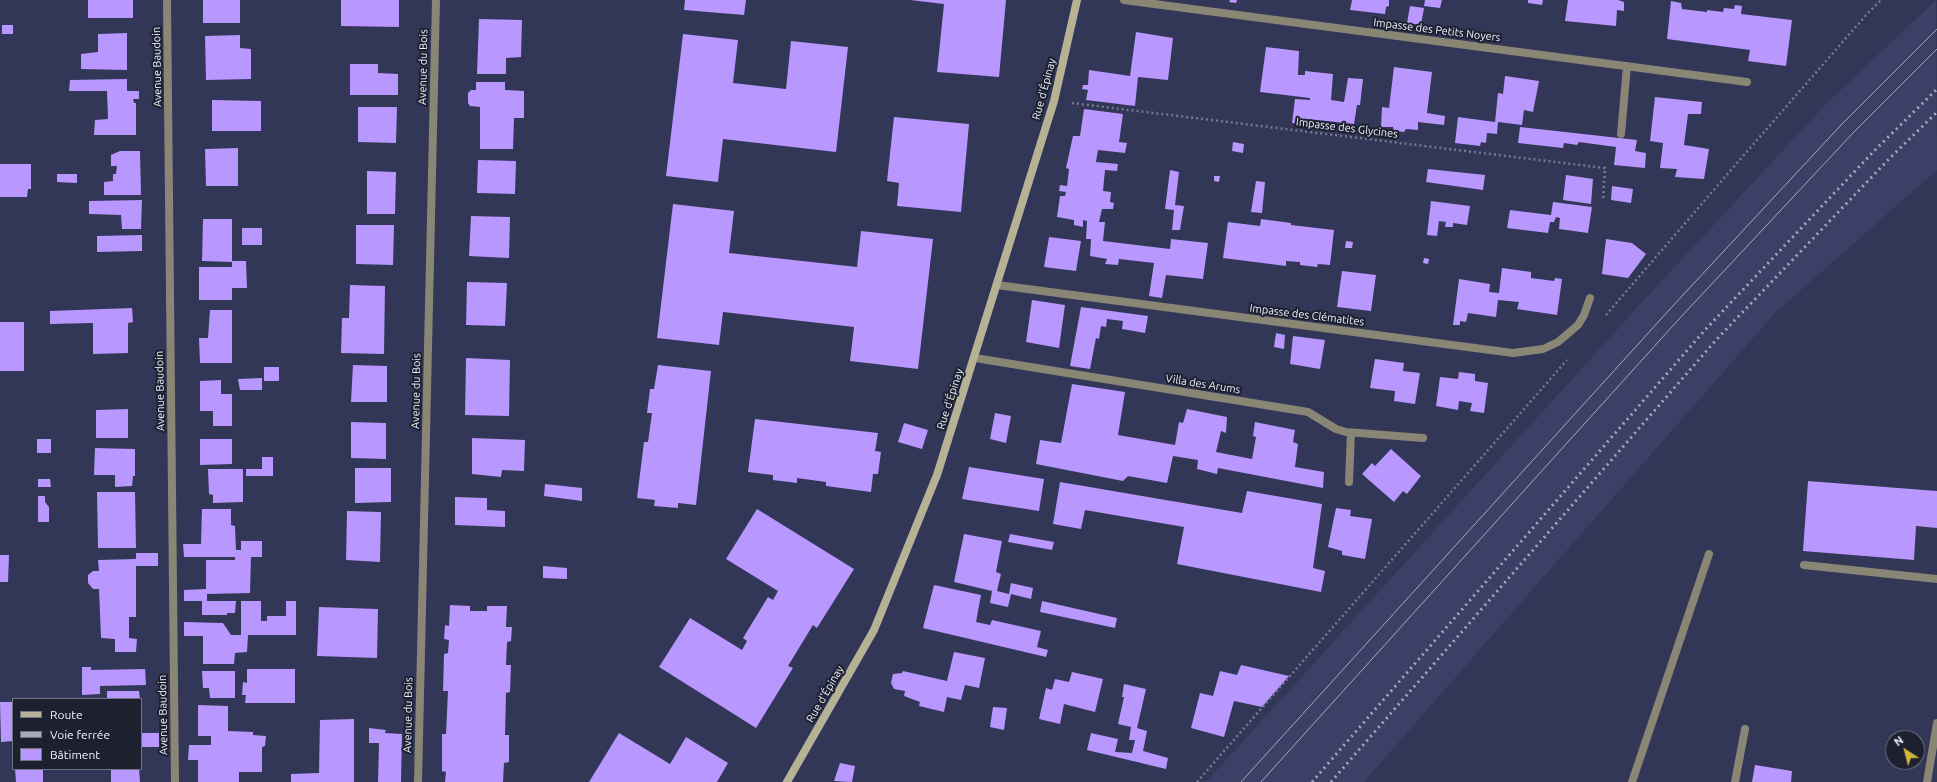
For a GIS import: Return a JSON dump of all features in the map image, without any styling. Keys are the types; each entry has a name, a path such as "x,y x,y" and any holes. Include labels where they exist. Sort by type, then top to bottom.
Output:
{"main road":[{"name":"Rue d'Épinay","path":"787,782 874,630 937,475 975,358 1054,101 1077,0"}],"street":[{"name":"Avenue Baudoin","path":"167,0 175,782"},
{"name":"Avenue du Bois","path":"418,782 436,0"},
{"name":"Impasse des Petits Noyers","path":"1124,0 1747,82"},
{"path":"1621,134 1627,66"},
{"name":"Impasse des Clématites","path":"997,285 1513,352 1544,349 1558,342 1578,324 1584,315 1590,298"},
{"name":"Villa des Arums","path":"975,358 1308,412 1336,429 1351,433 1423,438"},
{"path":"1349,482 1351,433"},
{"path":"1632,782 1709,554"},
{"path":"1804,565 1937,579"},
{"path":"1927,782 1937,723"},
{"path":"1735,782 1745,729"}],"path":[{"path":"1603,318 1736,163 1881,0"},
{"name":"Impasse des Glycines","path":"1054,101 1605,168 1602,201"},
{"path":"1197,782 1568,360"}],"shaded area":[{"path":"1936,0 1937,170 1775,313 1364,782 1206,782 1643,301 1825,105"}],"building":[{"path":"88,0 133,0 133,18 88,18"},
{"path":"203,0 240,0 240,23 203,23"},
{"path":"341,0 399,0 399,27 341,26"},
{"path":"685,0 746,0 744,15 684,10"},
{"path":"910,0 1006,0 999,77 937,72 944,4"},
{"path":"1230,0 1237,0 1236,3 1229,2"},
{"path":"1352,0 1389,0 1389,6 1386,7 1385,14 1350,10"},
{"path":"1425,0 1442,0 1440,8 1424,6"},
{"path":"1528,0 1543,0 1542,5 1528,3"},
{"path":"1568,0 1618,0 1624,2 1624,11 1617,10 1616,26 1565,21"},
{"path":"1671,1 1681,3 1682,9 1723,12 1724,8 1734,9 1735,5 1742,6 1741,14 1792,20 1786,66 1748,61 1750,50 1667,39"},
{"path":"1410,6 1424,8 1421,25 1407,23"},
{"path":"479,19 522,20 521,57 506,58 506,74 477,74"},
{"path":"2,25 13,25 13,34 2,34"},
{"path":"1136,32 1173,38 1168,80 1138,77 1135,106 1086,100 1088,90 1082,89 1083,85 1088,85 1089,70 1130,76"},
{"path":"127,33 127,70 81,69 81,54 98,52 98,34"},
{"path":"683,34 738,40 733,83 786,89 791,41 848,47 836,152 723,139 718,182 666,176"},
{"path":"240,35 240,48 251,49 251,79 206,80 205,36"},
{"path":"1266,47 1299,51 1298,75 1305,75 1305,71 1333,74 1331,100 1344,102 1348,78 1363,79 1360,105 1357,105 1354,124 1308,119 1308,124 1292,123 1295,99 1310,100 1310,98 1260,92"},
{"path":"350,64 378,64 378,73 398,74 398,95 350,95"},
{"path":"1394,67 1432,72 1427,113 1445,116 1444,125 1418,122 1418,130 1406,129 1404,132 1394,131 1393,127 1381,127 1382,107 1389,108"},
{"path":"1505,76 1539,81 1533,112 1524,110 1522,125 1498,122 1497,134 1487,133 1486,143 1481,142 1480,146 1455,143 1458,117 1495,122 1498,93 1503,94"},
{"path":"127,79 127,91 139,91 139,99 133,99 134,103 136,103 136,135 94,135 95,120 108,119 107,91 69,91 70,80"},
{"path":"476,82 505,82 505,90 524,91 524,118 514,118 513,149 480,149 480,107 470,106 468,103 468,93 471,90 476,90"},
{"path":"1655,97 1702,102 1701,114 1688,114 1684,145 1709,149 1704,179 1675,177 1677,169 1660,168 1663,143 1650,141"},
{"path":"212,100 261,101 261,131 212,131"},
{"path":"358,107 397,107 396,143 358,142"},
{"path":"1084,109 1123,114 1119,142 1127,143 1125,153 1098,150 1096,162 1118,164 1117,171 1105,170 1103,191 1111,192 1110,202 1114,203 1113,209 1102,209 1099,222 1105,222 1103,241 1170,249 1171,239 1208,243 1203,279 1166,275 1162,298 1149,296 1154,263 1119,259 1118,265 1105,264 1107,259 1090,256 1091,239 1086,239 1087,221 1083,220 1083,227 1074,225 1074,220 1057,217 1060,196 1065,196 1066,192 1059,191 1060,185 1067,186 1069,169 1066,168 1073,136 1080,136"},
{"path":"894,117 969,124 961,212 897,206 899,183 887,181"},
{"path":"1520,127 1637,140 1635,151 1646,153 1645,168 1614,165 1616,147 1579,142 1577,145 1564,143 1563,148 1518,143"},
{"path":"1233,142 1244,144 1243,153 1232,151"},
{"path":"238,148 238,186 206,186 205,149"},
{"path":"120,151 140,151 141,195 104,195 104,182 113,181 113,174 116,174 117,166 111,166 111,155"},
{"path":"478,160 516,161 515,194 477,193"},
{"path":"0,164 31,164 31,189 28,189 27,197 0,197"},
{"path":"1428,169 1485,175 1483,190 1426,182"},
{"path":"1170,170 1179,172 1175,205 1184,206 1180,230 1172,230 1174,210 1165,209"},
{"path":"367,171 396,172 395,214 367,214"},
{"path":"57,174 77,174 77,183 57,182"},
{"path":"1566,175 1593,179 1591,204 1563,200"},
{"path":"1214,176 1220,176 1219,182 1214,181"},
{"path":"1256,181 1265,182 1262,213 1251,212"},
{"path":"1612,186 1633,189 1631,203 1611,200"},
{"path":"142,200 141,229 122,229 121,215 89,214 89,201"},
{"path":"1431,201 1470,206 1467,225 1453,223 1453,227 1445,227 1446,222 1439,221 1437,236 1427,235"},
{"path":"1553,202 1592,207 1588,233 1559,229 1560,218 1556,217 1554,222 1550,222 1548,233 1507,228 1510,210 1551,215"},
{"path":"673,204 734,211 729,253 857,267 861,231 933,239 918,369 850,361 854,327 723,312 719,345 657,338"},
{"path":"471,216 510,217 509,258 469,256"},
{"path":"203,219 232,219 232,261 246,261 247,288 232,288 232,300 199,300 199,267 232,267 232,262 202,261"},
{"path":"1261,219 1291,223 1291,225 1334,230 1330,265 1318,264 1317,267 1300,265 1300,262 1286,261 1286,266 1223,258 1228,222 1260,226"},
{"path":"356,225 394,225 393,265 356,264"},
{"path":"242,228 262,228 262,245 242,245"},
{"path":"142,235 142,251 97,252 97,236"},
{"path":"1049,237 1081,241 1076,271 1044,267"},
{"path":"1606,239 1632,243 1646,254 1628,278 1602,274"},
{"path":"1346,241 1353,242 1352,248 1345,248"},
{"path":"1424,258 1429,259 1428,264 1423,263"},
{"path":"1502,268 1531,272 1531,278 1554,281 1555,278 1562,279 1557,315 1517,309 1519,302 1498,300 1496,317 1468,313 1466,322 1460,321 1460,325 1453,325 1459,279 1490,284 1489,292 1499,293"},
{"path":"1342,271 1376,275 1371,311 1337,307"},
{"path":"467,282 507,283 505,326 466,325"},
{"path":"350,285 385,286 384,354 341,353 342,318 349,318"},
{"path":"1032,300 1065,305 1059,348 1026,342"},
{"path":"1081,307 1148,316 1145,333 1122,329 1123,321 1107,319 1106,327 1101,326 1099,339 1096,338 1090,369 1070,366"},
{"path":"132,308 133,322 128,323 128,353 93,354 93,323 50,324 50,311"},
{"path":"210,310 232,310 232,363 200,363 199,338 208,338"},
{"path":"0,322 24,322 24,371 0,371"},
{"path":"1276,333 1285,335 1284,349 1274,347"},
{"path":"1293,336 1325,340 1320,369 1290,364"},
{"path":"466,358 510,360 509,416 465,415"},
{"path":"1375,359 1404,363 1403,371 1420,373 1415,404 1394,401 1395,391 1370,388"},
{"path":"353,365 387,366 387,402 351,402"},
{"path":"658,365 711,371 696,505 678,503 678,508 654,506 655,500 637,498 644,442 648,442 652,413 647,413 650,389 654,389"},
{"path":"264,367 279,367 279,381 264,381"},
{"path":"1459,372 1475,374 1475,381 1488,383 1484,413 1470,411 1472,403 1459,401 1458,410 1436,406 1440,377 1458,379"},
{"path":"262,378 262,390 240,390 238,379"},
{"path":"221,380 221,394 232,394 232,426 213,426 213,411 200,411 200,381"},
{"path":"1072,384 1125,392 1118,435 1175,445 1179,422 1183,423 1187,409 1227,417 1226,433 1221,431 1216,452 1252,459 1256,437 1253,436 1255,422 1295,430 1293,442 1298,444 1295,467 1324,472 1323,488 1218,468 1217,474 1197,469 1198,460 1173,456 1167,483 1128,476 1123,481 1036,464 1040,440 1061,443"},
{"path":"128,409 128,438 96,438 96,410"},
{"path":"995,413 1011,416 1006,443 990,439"},
{"path":"755,419 878,433 875,451 881,452 878,474 873,474 871,492 826,486 826,482 797,478 797,483 773,480 773,475 748,472"},
{"path":"351,422 386,423 386,459 351,458"},
{"path":"904,423 928,430 922,449 898,442"},
{"path":"472,438 525,440 524,471 502,470 501,477 472,474"},
{"path":"37,439 51,439 51,453 37,453"},
{"path":"200,439 232,439 232,464 200,465"},
{"path":"95,448 135,449 135,476 133,476 132,486 115,487 115,475 94,475"},
{"path":"1391,449 1421,476 1407,494 1403,491 1394,502 1362,474 1372,463 1375,466"},
{"path":"262,457 273,457 273,476 246,476 246,469 262,469"},
{"path":"969,467 1044,479 1039,511 962,499"},
{"path":"355,468 391,468 391,502 355,503"},
{"path":"208,469 243,469 243,502 213,503 213,495 209,494"},
{"path":"38,479 50,479 51,487 38,487"},
{"path":"1808,481 1937,491 1937,528 1916,526 1914,560 1803,551"},
{"path":"1060,482 1242,513 1247,491 1322,504 1313,568 1325,571 1321,592 1177,564 1184,527 1085,510 1081,529 1053,524"},
{"path":"545,484 582,488 582,501 544,496"},
{"path":"97,492 135,492 136,548 98,548"},
{"path":"38,496 45,496 45,502 49,507 49,522 38,522"},
{"path":"455,497 487,498 487,510 505,511 505,527 455,525"},
{"path":"1336,508 1351,510 1350,516 1372,519 1365,559 1342,555 1342,551 1328,547"},
{"path":"202,509 231,509 231,525 235,526 236,550 241,550 241,541 262,541 262,557 251,557 250,593 207,594 207,601 236,601 235,613 227,613 227,615 202,615 202,601 184,601 184,590 206,589 206,560 235,560 235,557 184,557 183,544 201,544"},
{"path":"757,509 854,569 817,628 813,625 788,666 793,668 756,728 659,667 690,618 742,650 747,641 743,638 768,597 773,600 778,591 726,559"},
{"path":"347,511 381,512 380,562 346,560"},
{"path":"964,534 1002,541 996,572 1001,574 997,591 1009,594 1011,583 1033,588 1031,599 1011,594 1008,607 990,603 992,591 954,582"},
{"path":"1010,534 1054,542 1052,550 1008,542"},
{"path":"136,553 158,553 158,566 136,566 136,617 129,617 129,638 137,639 136,652 115,652 115,639 101,638 99,589 93,589 88,583 88,575 93,571 99,571 98,560 136,559"},
{"path":"0,555 9,555 8,582 0,582"},
{"path":"543,566 567,568 567,579 543,578"},
{"path":"934,585 981,595 976,622 990,625 992,620 1041,631 1037,647 1048,650 1046,657 923,628"},
{"path":"241,601 261,601 261,621 267,621 267,616 286,616 286,601 296,601 296,635 248,635 247,652 235,653 234,664 203,664 203,636 184,636 184,622 223,623 231,635 241,635"},
{"path":"1042,601 1117,618 1115,628 1040,612"},
{"path":"450,605 470,606 470,611 487,611 487,606 507,606 506,627 512,627 511,641 507,642 506,665 511,665 510,692 506,693 505,735 509,735 509,762 504,763 503,782 445,782 446,772 442,771 442,734 446,734 448,691 443,691 444,654 448,653 449,640 444,639 445,625 449,626"},
{"path":"319,607 378,609 377,658 317,656"},
{"path":"954,652 985,658 979,688 965,685 961,700 947,697 944,712 919,706 920,702 904,696 905,691 894,689 891,683 893,674 902,673 903,671 947,681"},
{"path":"1241,665 1289,676 1262,707 1234,701 1224,737 1191,728 1200,693 1213,696 1220,671 1237,675"},
{"path":"82,667 91,667 91,670 145,669 146,685 100,686 100,694 82,695"},
{"path":"247,669 295,669 295,703 245,703 246,695 242,695 243,682 247,683"},
{"path":"202,671 235,671 235,698 210,698 209,688 203,688"},
{"path":"1072,672 1103,679 1095,712 1064,704 1060,724 1039,719 1046,688 1052,690 1055,679 1069,682"},
{"path":"1124,684 1146,689 1137,728 1147,731 1143,751 1168,758 1166,769 1087,750 1091,733 1118,739 1115,752 1132,753 1135,740 1129,740 1131,727 1118,724 1124,697 1122,697"},
{"path":"107,691 139,691 140,698 107,698"},
{"path":"0,702 12,702 12,741 1,742"},
{"path":"198,705 228,706 228,731 253,732 253,735 266,736 265,746 262,747 262,772 239,772 239,782 198,782 198,760 188,760 189,745 211,745 211,736 198,736"},
{"path":"993,707 1007,708 1004,730 990,727"},
{"path":"354,719 354,782 291,782 291,774 319,773 320,720"},
{"path":"369,728 386,730 385,733 402,734 401,782 378,782 379,743 369,743"},
{"path":"142,733 159,733 159,747 142,747"},
{"path":"619,733 670,764 686,737 728,763 717,782 589,782"},
{"path":"840,763 855,766 852,782 834,781"},
{"path":"1755,765 1792,771 1791,782 1752,782"},
{"path":"15,770 43,770 43,782 16,782"},
{"path":"111,770 139,770 140,782 111,782"}],"tram line":[{"path":"1241,782 1670,309 1842,124 1937,29"},
{"path":"1261,782 1679,319 1853,133 1937,49"}],"railway":[{"path":"1312,782 1704,331 1874,151 1937,89"},
{"path":"1331,782 1716,340 1888,160 1937,112"}]}
